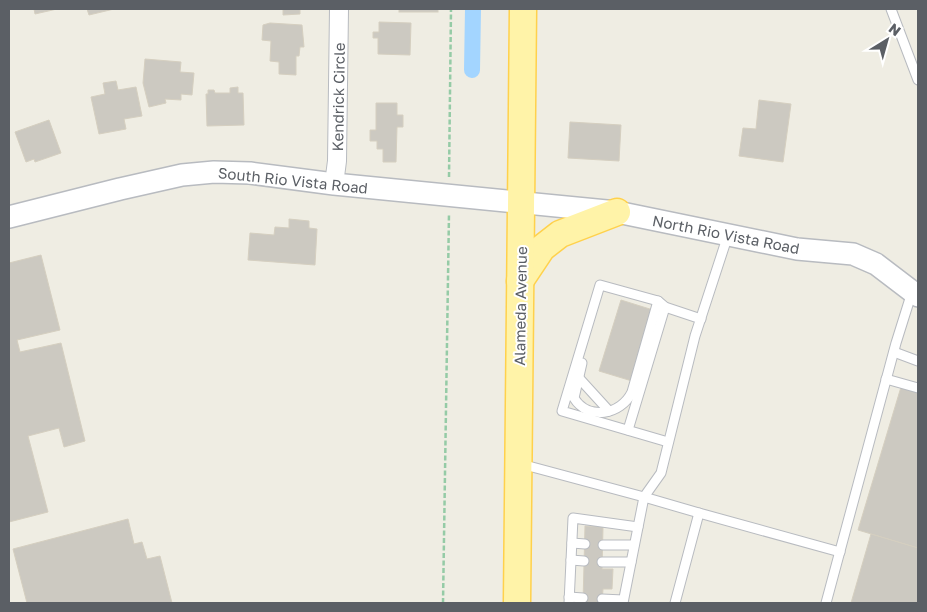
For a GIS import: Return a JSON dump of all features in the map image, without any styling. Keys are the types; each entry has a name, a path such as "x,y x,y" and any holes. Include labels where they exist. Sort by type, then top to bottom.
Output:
{"main road":[{"name":"Alameda Avenue","path":"517,603 523,9"},
{"path":"520,281 542,248 560,234 617,212"}],"street":[{"name":"Kendrick Circle","path":"334,184 337,160 338,9"},
{"name":"South Rio Vista Road","path":"9,218 141,184 201,173 250,173 521,204"},
{"name":"North Rio Vista Road","path":"521,204 617,212 797,249 853,254 876,264 915,294"}],"lane":[{"path":"891,9 918,80"},
{"path":"602,599 623,602 644,497 660,473 701,318 728,235"},
{"path":"668,442 562,411 600,284 658,300 665,307 701,318"},
{"path":"826,603 894,352 915,294"},
{"path":"579,353 582,363 574,398 579,406 593,412 609,411 621,407 628,401 632,392 658,300"},
{"path":"628,430 665,307"},
{"path":"894,352 918,361"},
{"path":"578,376 609,411"},
{"path":"886,380 918,388"},
{"path":"518,464 840,552"},
{"path":"675,603 699,513"},
{"path":"583,598 569,600 573,518 638,527"},
{"path":"572,543 585,544"},
{"path":"603,545 634,546"},
{"path":"571,560 584,561"},
{"path":"602,562 631,562"}],"path":[{"path":"443,603 453,197 451,9"}],"building":[{"path":"34,9 57,9 35,14"},
{"path":"87,9 114,9 89,15"},
{"path":"283,9 300,9 300,14 283,15"},
{"path":"399,9 438,9 438,12 399,12"},
{"path":"379,22 411,23 410,55 378,54 378,38 373,38 373,32 379,32"},
{"path":"270,23 302,25 304,47 300,47 299,56 296,56 296,75 279,74 279,62 270,61 271,41 262,40 263,25"},
{"path":"145,59 181,62 180,72 194,73 192,95 181,94 181,100 165,99 166,103 149,107 143,83"},
{"path":"116,81 118,90 136,87 142,116 124,119 126,129 99,134 91,97 105,94 103,83"},
{"path":"238,87 238,93 243,93 244,125 207,126 206,94 208,94 208,90 214,90 215,93 230,93 230,88"},
{"path":"759,100 791,104 783,162 739,156 743,128 756,129"},
{"path":"376,103 397,103 397,115 403,115 403,127 397,127 396,162 383,162 383,149 377,149 377,141 370,141 370,130 376,130"},
{"path":"49,120 61,153 35,162 34,159 26,162 15,132"},
{"path":"570,122 621,125 619,161 568,158"},
{"path":"289,219 309,221 309,228 317,229 315,265 248,260 250,233 274,235 275,227 289,228"},
{"path":"41,255 60,330 17,340 20,352 61,343 85,441 64,447 59,428 28,436 48,512 9,522 9,263"},
{"path":"621,300 653,310 632,381 599,371"},
{"path":"901,387 918,392 918,548 858,530"},
{"path":"128,519 134,544 142,542 147,559 160,556 172,603 27,603 13,549"},
{"path":"585,526 603,527 602,569 613,569 612,589 603,589 602,603 583,603"},
{"path":"871,534 918,548 918,603 851,603"}],"waterway":[{"path":"472,70 473,9"}]}
